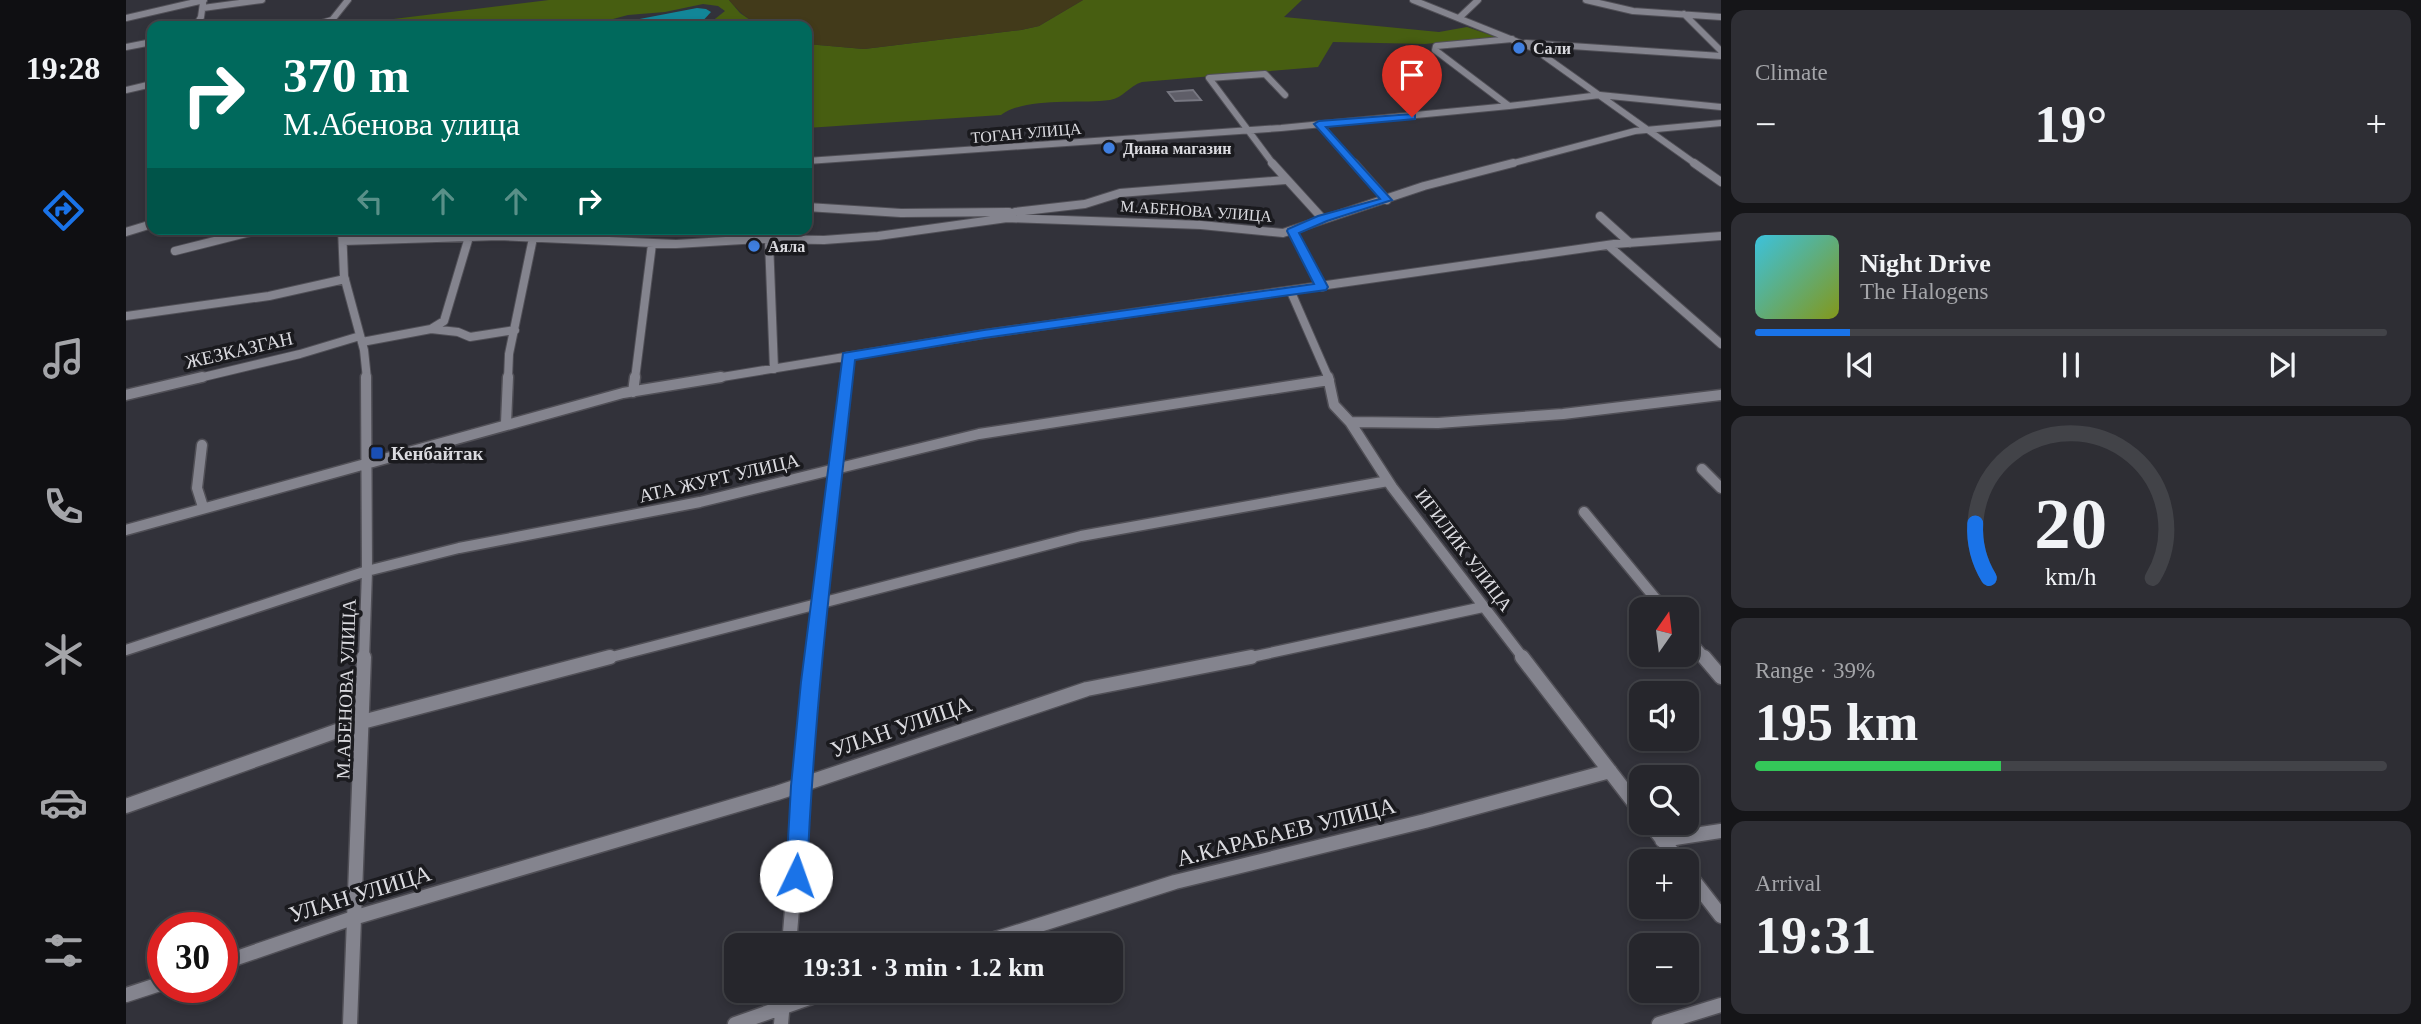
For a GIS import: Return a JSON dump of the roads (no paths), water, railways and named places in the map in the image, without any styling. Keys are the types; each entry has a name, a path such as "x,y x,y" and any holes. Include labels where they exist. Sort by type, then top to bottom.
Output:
{"street":[{"path":"126,18 204,0 198,21"},
{"path":"203,8 262,0"},
{"path":"328,21 348,0"},
{"path":"1413,0 1524,43 1721,56"},
{"path":"1456,17 1469,0"},
{"path":"1456,17 1478,0"},
{"path":"1586,0 1633,11 1721,17"},
{"path":"1684,14 1721,51"},
{"path":"1508,106 1435,50 1436,46 1442,45 1512,39"},
{"path":"126,47 147,43"},
{"path":"1524,43 1721,182"},
{"path":"1284,95 1265,74 1209,78 1285,180 1322,218"},
{"path":"126,90 147,85"},
{"name":"ТОГАН УЛИЦА","path":"812,162 1451,114 1600,95 1721,107"},
{"name":"М.АБЕНОВА УЛИЦА","path":"351,1024 367,571 368,396 361,339 345,279 342,235 533,238 652,244 769,241 878,236 1008,215 1242,228 1283,233 1424,186 1635,131 1721,123"},
{"path":"1319,124 1387,200"},
{"path":"812,207 901,213 1008,215 1086,204 1120,193 1285,180"},
{"path":"1093,220 1092,213 1099,199"},
{"path":"1600,216 1630,243"},
{"path":"126,232 147,226"},
{"path":"1293,231 1322,287"},
{"path":"175,251 238,235"},
{"path":"126,530 506,423 633,391 984,334 1630,243 1721,236"},
{"path":"431,330 444,321 469,237"},
{"path":"506,423 509,354 533,238"},
{"path":"769,241 774,369"},
{"path":"633,391 652,244"},
{"path":"1609,246 1721,344"},
{"path":"126,316 269,296 345,279"},
{"name":"ИГИЛИК УЛИЦА","path":"1291,292 1329,380 1334,405 1350,422 1388,481 1483,607 1629,796"},
{"name":"ЖЕЗКАЗГАН","path":"126,396 361,339 431,330 458,332 470,337 515,330"},
{"path":"790,933 801,786 848,356"},
{"name":"АТА ЖУРТ УЛИЦА","path":"126,650 367,571 459,548 700,502 979,435 1329,380"},
{"path":"1350,422 1386,425 1563,414 1721,395"},
{"path":"202,445 197,488 203,507"},
{"path":"1702,469 1721,488"},
{"path":"126,806 362,722 820,602 1081,536 1388,481"},
{"path":"1584,512 1654,597"},
{"name":"УЛАН УЛИЦА","path":"238,958 353,918 801,786 1087,689 1343,639 1483,607"},
{"path":"1699,651 1721,677"},
{"name":"А.КАРАБАЕВ УЛИЦА","path":"1014,933 1175,882 1425,821 1610,771"},
{"path":"1662,840 1721,831"},
{"path":"1658,835 1669,849"},
{"path":"1699,888 1721,916"},
{"path":"126,995 147,988"},
{"path":"735,1024 774,1003"},
{"path":"781,1024 783,1003"},
{"path":"1659,1024 1721,1005"}],"water":[{"path":"697,8 711,12 703,21 629,21"}],"place":[{"name":"Сали","path":"1519,48"},
{"name":"Диана магазин","path":"1109,148"},
{"name":"Аяла","path":"754,246"},
{"name":"Кенбайтак","path":"377,453"}]}
